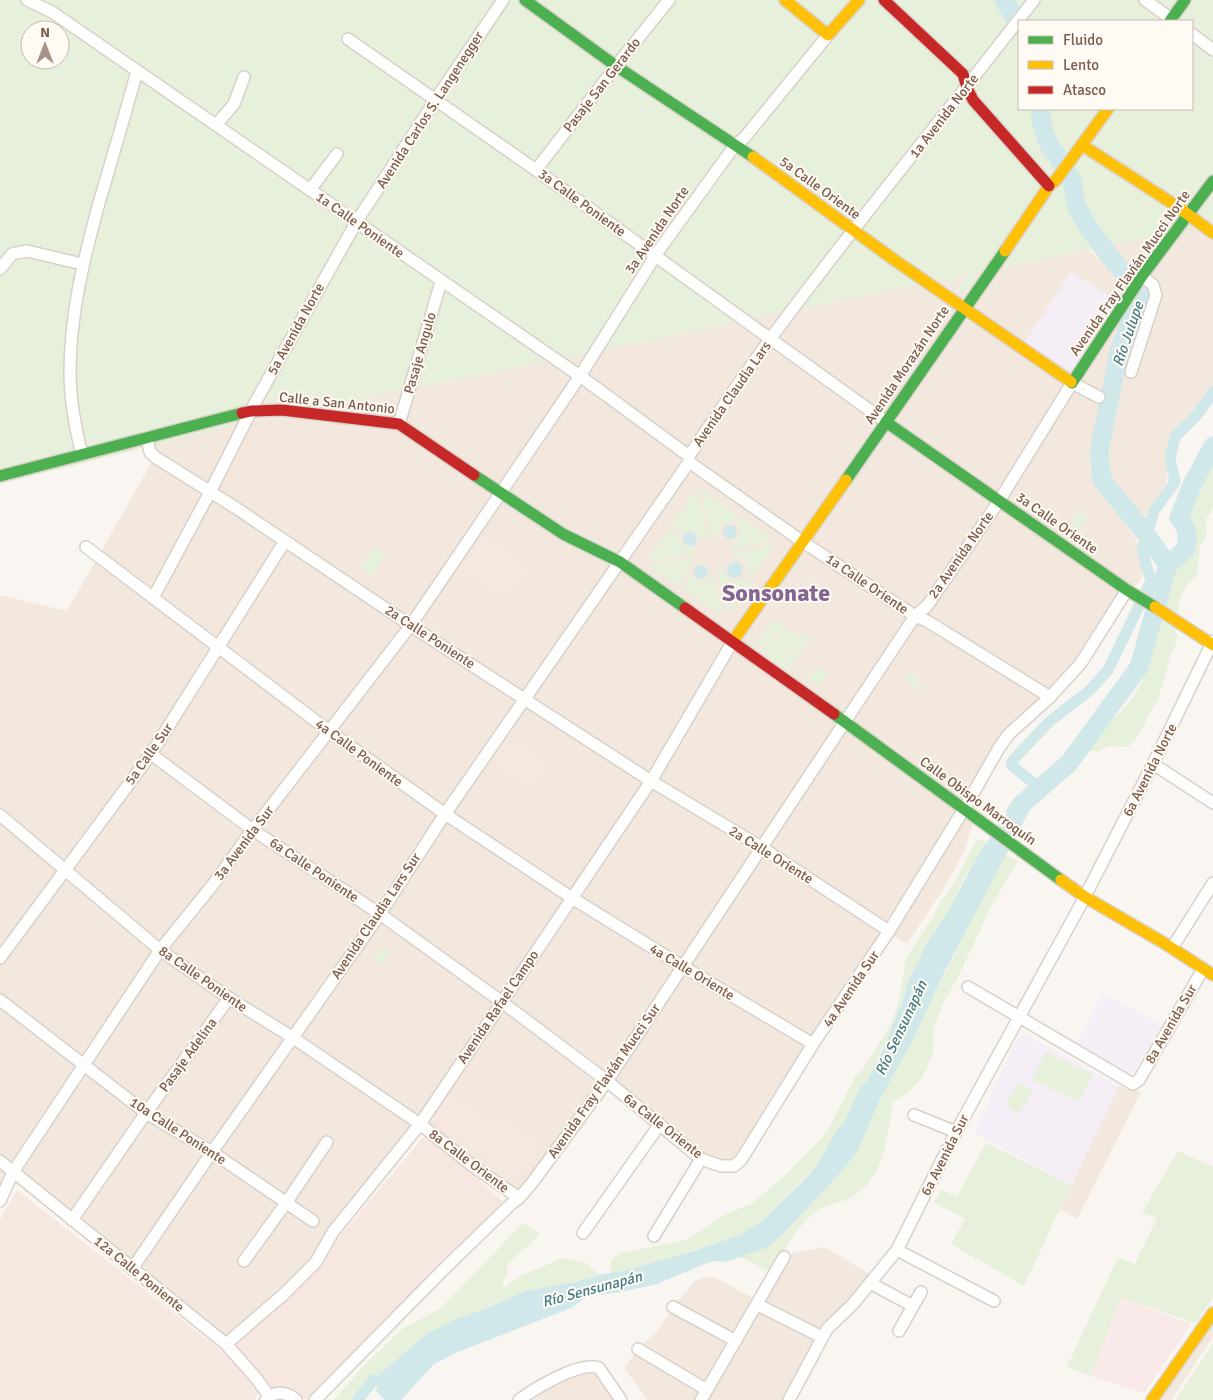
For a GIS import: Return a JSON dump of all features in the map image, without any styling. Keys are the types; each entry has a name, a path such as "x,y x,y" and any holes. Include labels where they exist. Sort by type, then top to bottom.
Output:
{"main road":[{"name":"5a Calle Oriente","path":"525,0 616,66 736,145 853,230 1072,383"},
{"path":"785,0 828,35"},
{"name":"3a Avenida Norte","path":"828,35 859,0"},
{"path":"884,0 963,74 973,100 1053,183"},
{"path":"1173,20 1185,0"},
{"name":"Avenida Morazán Norte","path":"733,641 964,308 1107,110"},
{"path":"1080,148 1189,215 1213,234"},
{"name":"Avenida Fray Flavián Mucci Norte","path":"1072,383 1143,275 1213,181"},
{"name":"Calle a San Antonio","path":"0,476 251,412 282,410 399,424 563,534 620,562 733,641"},
{"name":"3a Calle Oriente","path":"886,422 1132,592 1212,643"},
{"name":"Calle Obispo Marroquín","path":"733,641 1085,897 1172,948 1213,975"},
{"path":"1152,1400 1213,1313"}],"street":[{"name":"1a Calle Poniente","path":"27,0 52,12 357,221 441,282 580,376 689,459"},
{"name":"Avenida Carlos S. Langenegger","path":"357,221 503,0"},
{"name":"Pasaje San Gerardo","path":"536,170 669,0"},
{"name":"1a Avenida Norte","path":"1019,20 1034,0"},
{"path":"1145,0 1171,20"},
{"name":"1a Avenida Norte","path":"853,230 1018,21"},
{"name":"3a Avenida Norte","path":"500,493 580,376 656,256 736,145 745,137 828,35"},
{"path":"1193,35 1213,50"},
{"name":"3a Calle Poniente","path":"348,39 536,170 886,422"},
{"path":"82,455 72,407 70,373 71,346 82,264 137,71"},
{"path":"216,125 234,104 244,77"},
{"path":"310,190 337,154"},
{"name":"5a Avenida Norte","path":"210,492 251,412 357,221"},
{"name":"Avenida Claudia Lars","path":"620,562 771,338 853,230"},
{"path":"0,269 12,254 27,251 82,264"},
{"path":"1131,372 1156,296 1153,284 1143,275"},
{"name":"Pasaje Angulo","path":"399,424 441,282"},
{"name":"5a Calle Oriente","path":"1072,383 1099,397"},
{"name":"2a Avenida Norte","path":"844,722 915,616 926,606 999,501 1072,383"},
{"name":"2a Calle Poniente","path":"147,438 150,452 155,457 651,781"},
{"name":"1a Calle Oriente","path":"689,459 803,542 915,616 927,621 1050,697"},
{"path":"153,598 210,492"},
{"name":"3a Avenida Sur","path":"0,1201 13,1172 160,950 215,882 411,625 500,493"},
{"name":"5a Calle Sur","path":"0,958 151,754 285,541"},
{"name":"4a Calle Poniente","path":"86,547 329,732 445,814 572,898"},
{"name":"Avenida Claudia Lars Sur","path":"132,1268 380,914 445,814 620,562"},
{"name":"4a Avenida Sur","path":"734,1166 741,1160 813,1044 889,931 964,809 992,759 1009,734 1050,697 1080,663 1132,592"},
{"name":"Avenida Rafael Campo","path":"226,1344 284,1294 316,1262 333,1232 420,1124 651,781 733,641"},
{"name":"6a Avenida Norte","path":"1085,897 1212,643"},
{"name":"Avenida Fray Flavián Mucci Sur","path":"315,1400 532,1183 607,1081 844,722"},
{"name":"6a Calle Poniente","path":"151,754 253,830 380,914 502,1002"},
{"path":"1153,764 1213,803"},
{"name":"2a Calle Oriente","path":"651,781 761,847 889,931"},
{"name":"8a Calle Poniente","path":"0,815 160,950 229,998 420,1124"},
{"path":"1172,948 1213,883"},
{"name":"6a Avenida Sur","path":"789,1400 827,1329 853,1304 897,1250 956,1132 1085,897"},
{"name":"4a Calle Oriente","path":"572,898 813,1044"},
{"name":"8a Avenida Sur","path":"1018,1018 1133,1084 1139,1080 1203,969"},
{"path":"968,987 1018,1018"},
{"name":"Pasaje Adelina","path":"72,1220 229,998"},
{"name":"10a Calle Poniente","path":"0,1000 146,1113 212,1152 313,1221"},
{"name":"6a Calle Oriente","path":"502,1002 607,1081 701,1159 721,1166 734,1166"},
{"path":"914,1115 956,1132"},
{"name":"8a Calle Oriente","path":"420,1124 474,1167 519,1198"},
{"path":"583,1233 660,1124"},
{"path":"244,1261 327,1142"},
{"path":"654,1236 701,1159"},
{"name":"12a Calle Poniente","path":"0,1161 226,1344 256,1378 268,1398"},
{"path":"897,1250 994,1301"},
{"path":"638,1349 704,1395 758,1305 784,1257"},
{"path":"870,1283 913,1306"},
{"path":"899,1331 921,1292"},
{"path":"758,1305 822,1337"},
{"path":"673,1307 736,1341"},
{"path":"519,1400 557,1377 589,1366 599,1368 621,1400"},
{"path":"268,1398 279,1393 288,1394 296,1400"}],"shaded area":[{"path":"1213,0 1213,388 1179,427 1169,448 1166,486 1143,519 1108,477 1105,453 1122,360 1140,316 1144,291 1127,263 1108,241 1193,110 1193,20"},
{"path":"70,61 1018,109 1081,242 1139,296 1115,340 1093,474 1099,486 1137,541 1143,575 1056,698 1006,744 982,793 964,852 942,891 907,944 889,932 734,1166 701,1159 607,1081 519,1198 420,1124 316,1262 226,1344 14,1172 0,1200 0,595 67,611 155,457 62,70 70,70"},
{"path":"1071,272 1119,302 1072,372 1025,342"},
{"path":"484,537 528,567 506,599 461,570"},
{"path":"511,739 547,763 530,788 494,764"},
{"path":"1102,993 1162,1024 1134,1073 1128,1073 1077,1043"},
{"path":"1026,1035 1119,1086 1071,1185 974,1133 1016,1040"},
{"path":"1119,1086 1141,1092 1077,1219 1060,1209"},
{"path":"447,1091 494,1124 499,1117 541,1146 517,1179 431,1118"},
{"path":"426,1134 504,1202 311,1399 302,1399 292,1391 275,1388 257,1394 255,1400 0,1400 0,1220 17,1190 226,1354 295,1289"},
{"path":"824,1247 875,1277 827,1329 789,1400 648,1400 624,1368 638,1349 657,1331 673,1307 694,1282 705,1277 716,1278 759,1301 784,1257 793,1253"},
{"path":"1121,1298 1191,1324 1144,1393 1091,1376"},
{"path":"1213,1320 1213,1337 1171,1400 1158,1400"},
{"path":"594,1370 615,1400 533,1400 552,1387"}],"green space":[{"path":"0,0 1213,0 1213,224 1112,245 1134,275 1128,282 1091,249 971,274 976,279 964,295 957,289 968,274 958,276 951,286 944,279 232,426 0,484"},
{"path":"1213,454 1213,508 1206,519 1207,534 1200,547 1197,575 1188,584 1179,600 1175,630 1178,638 1158,699 1136,739 1128,747 1109,746 1097,752 1087,749 1104,726 1117,716 1133,698 1142,681 1172,570 1178,563 1189,556 1193,541 1188,510"},
{"path":"700,488 738,516 734,522 724,523 716,535 711,535"},
{"path":"697,489 707,537 699,539 695,532 689,530 683,533 671,525"},
{"path":"1077,511 1088,517 1080,530 1072,525"},
{"path":"742,518 771,538 770,542 732,549 729,544 739,538 741,531 737,524"},
{"path":"669,529 680,536 680,542 684,547 694,548 694,554 649,562 649,559"},
{"path":"772,545 773,547 752,577 748,573 748,566 745,562 734,557 734,553"},
{"path":"373,547 385,554 373,576 361,569"},
{"path":"694,558 695,560 678,586 650,567 650,565"},
{"path":"718,569 723,569 726,576 731,580 736,581 743,578 750,582 729,613 726,612"},
{"path":"713,574 722,612 720,615 682,588 691,576 697,581 704,582"},
{"path":"773,619 800,637 803,633 810,639 800,654 788,646 789,642 786,635 780,633 774,635 766,630"},
{"path":"766,631 768,632 759,646 772,655 776,649 782,650 787,647 790,649 782,661 774,656 782,662 791,650 799,655 789,671 757,648 757,644"},
{"path":"768,633 774,637 772,642 775,648 771,653 760,645"},
{"path":"781,635 786,637 788,642 786,647 781,649 776,647 774,642 776,637"},
{"path":"816,667 828,674 820,686 809,678"},
{"path":"911,672 919,677 915,682 924,688 926,684 929,685 924,692 905,680"},
{"path":"977,839 987,842 964,879 907,984 895,1022 867,1081 861,1085 844,1123 837,1130 818,1163 762,1221 742,1234 661,1261 611,1273 611,1261 620,1253 687,1240 726,1214 751,1204 785,1176 827,1132 855,1077 865,1066 891,1024 899,1001 906,958 933,917 940,902 951,888"},
{"path":"1005,854 1018,861 992,905 956,981 944,1001 933,1030 933,1052 925,1073 918,1083 906,1094 893,1102 887,1140 873,1177 855,1195 821,1208 810,1217 791,1239 771,1272 740,1257 765,1248 782,1235 841,1172 857,1152 880,1099 913,1040"},
{"path":"382,947 390,952 381,966 373,960"},
{"path":"1045,1052 1093,1074 1079,1102 1032,1080"},
{"path":"1019,1082 1033,1091 1019,1114 1005,1106"},
{"path":"986,1143 1071,1185 1024,1286 951,1244 965,1219 934,1202 941,1189 957,1197"},
{"path":"1178,1151 1213,1167 1213,1298 1196,1323 1121,1298 1091,1376 1067,1367 1118,1257 1135,1264 1157,1218 1142,1213"},
{"path":"523,1223 540,1234 507,1265 508,1272 502,1284 504,1288 518,1277 563,1258 586,1263 599,1275 576,1282 525,1291 483,1310 456,1319 425,1335 373,1380 358,1400 334,1400 360,1370 402,1329 441,1308"},
{"path":"1213,1343 1213,1400 1176,1400"}],"water":[{"path":"730,525 735,527 737,532 735,537 730,539 725,537 723,532 725,527"},
{"path":"690,532 695,534 697,539 695,544 690,546 685,544 683,539 685,534"},
{"path":"732,562 738,562 743,567 741,576 732,578 727,573 727,567"},
{"path":"701,565 706,567 708,572 706,577 701,579 696,577 694,572 696,567"},
{"path":"1034,794 1035,800 945,971 913,1040 880,1099 857,1152 841,1172 782,1235 766,1248 725,1262 713,1261 657,1284 621,1292 588,1296 571,1308 458,1352 434,1364 401,1400 385,1400 375,1390 378,1388 373,1380 425,1335 456,1319 483,1310 525,1291 576,1282 599,1275 631,1269 693,1251 742,1234 762,1221 805,1179 818,1163 837,1130 844,1123 861,1085 867,1081 885,1045 903,1000 907,984 928,941 943,920 979,854 1019,796"}],"waterway":[{"name":"Río Julupe","path":"1004,0 1018,23"},
{"name":"Río Julupe","path":"1040,110 1042,126 1050,147 1059,158 1072,181 1076,205 1088,227 1114,262 1142,294 1119,351 1099,452 1102,480 1142,529 1168,565"},
{"path":"1040,788 1011,765 1013,760 1050,721 1089,691 1108,670 1151,581 1142,550 1154,511 1175,482 1170,458 1175,437 1198,414 1213,392"},
{"name":"Río Sensunapán","path":"1016,812 1021,805 1069,763 1139,667 1168,565 1186,549 1187,532 1179,518 1192,485 1213,446"},
{"path":"358,1400 373,1380"}],"traffic: fast":[{"path":"525,0 616,66 753,157"},
{"path":"1171,20 1185,0"},
{"path":"1071,382 1142,276 1213,181"},
{"path":"846,480 1005,251"},
{"path":"0,476 242,413"},
{"path":"886,422 1127,590 1155,607"},
{"path":"474,475 563,534 620,562 685,608"},
{"path":"834,714 1061,880"}],"traffic: slow":[{"path":"785,0 828,35 859,0"},
{"path":"1005,251 1049,186 1056,180 1107,110"},
{"path":"1082,145 1178,207 1213,233"},
{"path":"753,157 893,259 1071,382"},
{"path":"733,641 846,480"},
{"path":"1155,607 1213,645"},
{"path":"1061,880 1085,897 1164,943 1213,975"},
{"path":"1152,1400 1213,1313"}],"traffic: jam":[{"path":"884,0 963,74 973,100 1049,186"},
{"path":"242,413 282,410 399,424 474,475"},
{"path":"685,608 834,714"}],"district":[{"name":"Sonsonate","path":"776,593"}]}
